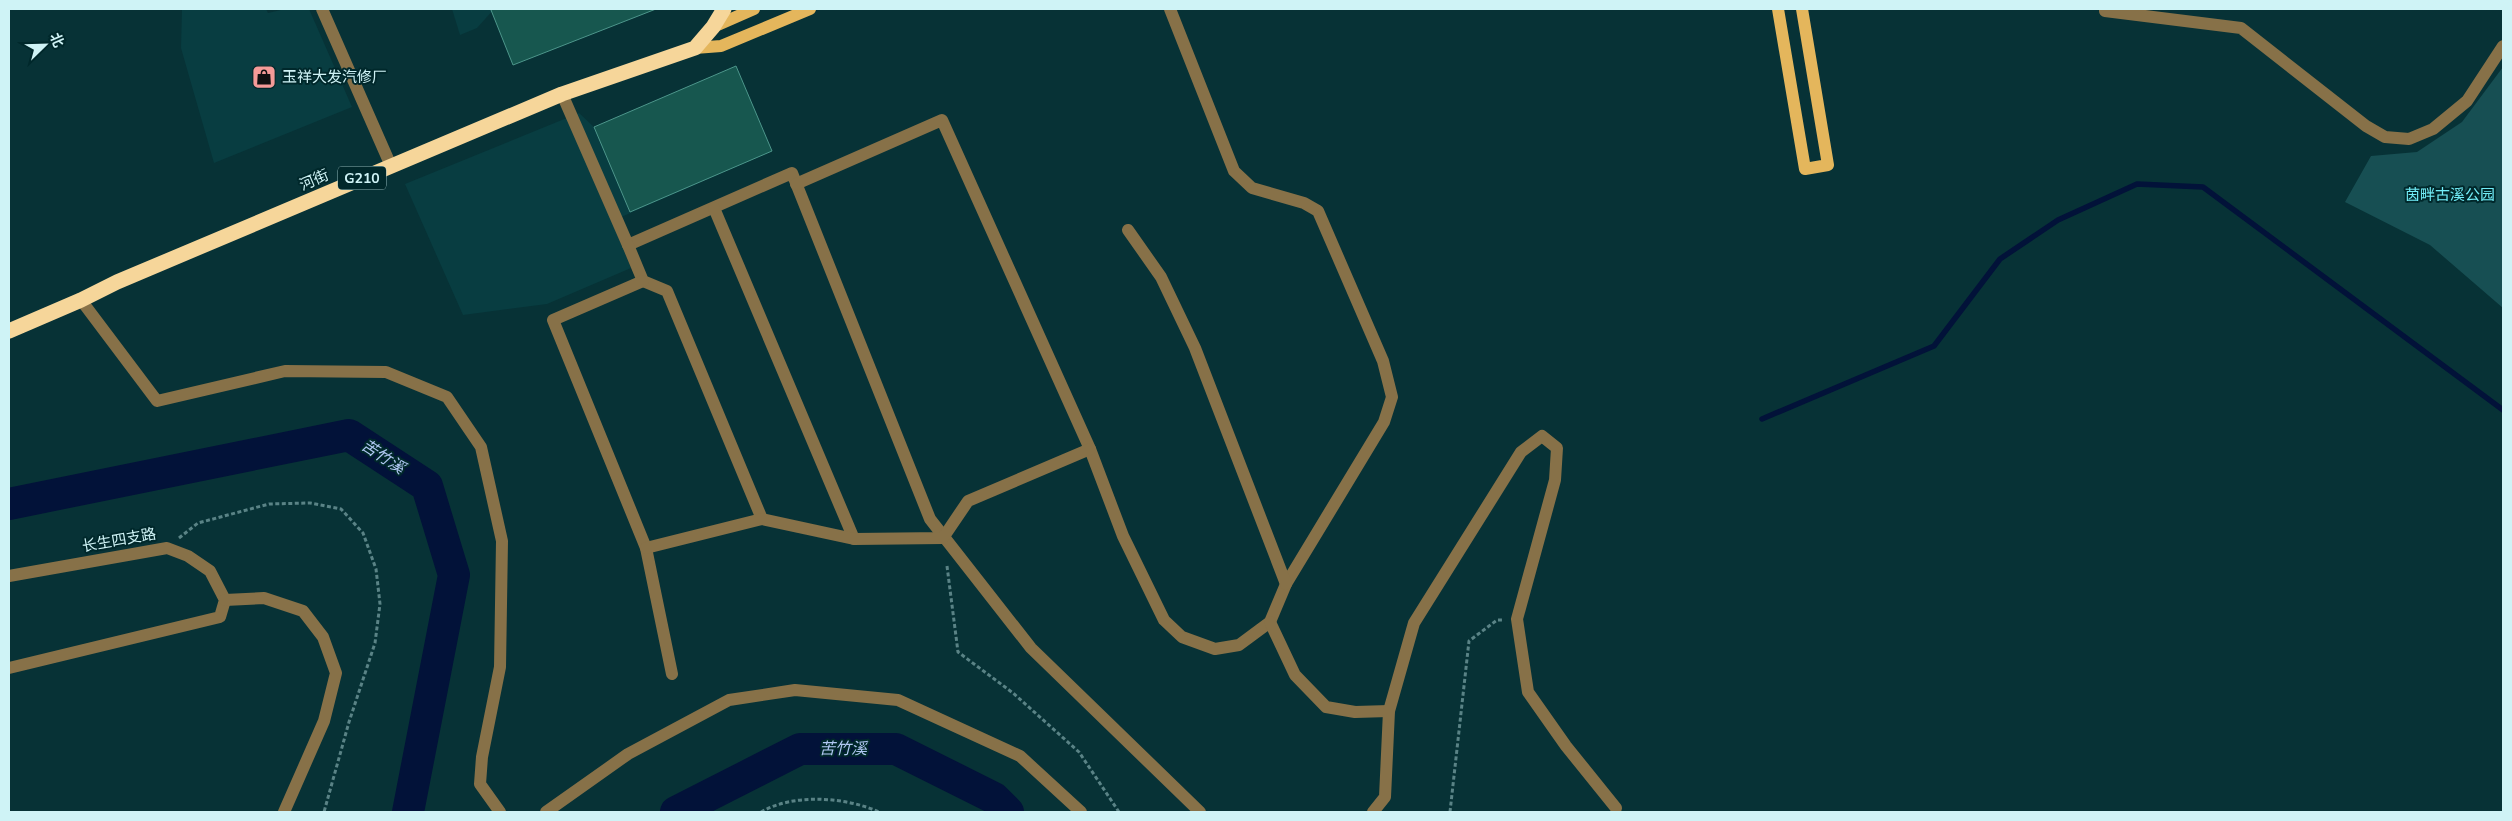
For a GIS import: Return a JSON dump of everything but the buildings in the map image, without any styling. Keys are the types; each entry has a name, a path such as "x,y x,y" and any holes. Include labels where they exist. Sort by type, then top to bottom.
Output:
{"highway":[{"path":"695,48 713,27 724,9"},
{"name":"河街","path":"9,331 82,300 125,278 562,94 695,48"}],"main road":[{"path":"713,27 754,9"},
{"path":"695,48 721,46 810,9"},
{"path":"1778,9 1805,169 1828,165 1802,9"}],"street":[{"path":"322,9 391,166"},
{"path":"796,184 942,120 1090,449 1123,536 1164,620 1182,637 1215,649 1240,646 1270,622 1286,584 1384,422 1392,397 1383,362 1318,211 1304,203 1252,188 1234,171 1170,9"},
{"path":"2106,11 2241,28 2366,126 2385,137 2409,139 2433,129 2468,101 2503,46"},
{"path":"562,94 643,281 666,291 762,520"},
{"path":"628,245 792,173 930,519 1030,648 1200,812"},
{"path":"714,208 854,539"},
{"path":"1128,230 1161,277 1194,348 1286,584"},
{"path":"643,281 553,320 646,548 672,674"},
{"path":"82,300 157,401 285,371 386,372 447,398 481,447 502,541 500,667 482,757 480,784 500,812"},
{"path":"1373,812 1384,797 1389,711 1414,623 1521,452 1542,436 1557,448 1556,480 1517,619 1528,692 1566,746 1616,808"},
{"path":"943,538 968,501 1090,449"},
{"path":"646,548 762,520 854,539 943,538"},
{"name":"长生四支路","path":"9,576 167,548 188,556 210,571 225,600"},
{"path":"9,668 220,617 225,600 264,598 303,611 323,637 336,673 324,721 284,812"},
{"path":"1270,622 1295,675 1326,707 1354,712 1389,711"},
{"path":"546,812 628,754 730,700 795,690 898,700 1020,756 1081,812"}],"path":[{"path":"943,538 958,652 1014,693 1079,752 1119,812"},
{"path":"1450,812 1469,641 1497,620 1517,619"},
{"path":"761,812 788,803 825,800 862,805 879,812"}],"shaded area":[{"name":"玉祥大发汽修厂","path":"182,9 266,9 268,13 285,9 309,9 352,107 214,163 181,48"},
{"path":"452,9 494,9 477,28 460,35"},
{"path":"736,66 772,151 612,221 631,268 547,304 463,315 405,184 579,113 594,127"}],"green space":[{"name":"茵畔古溪公园","path":"2503,67 2503,308 2430,245 2345,202 2371,156 2417,152 2462,122"}],"waterway":[{"path":"1762,419 1934,346 2000,259 2058,220 2137,184 2203,187 2503,410"},
{"name":"苦竹溪","path":"9,504 349,435 427,486 454,575 408,812"},
{"name":"苦竹溪","path":"676,812 800,749 896,749 994,798 1008,812"}],"place":[{"name":"玉祥大发汽修厂","path":"264,77"}]}
